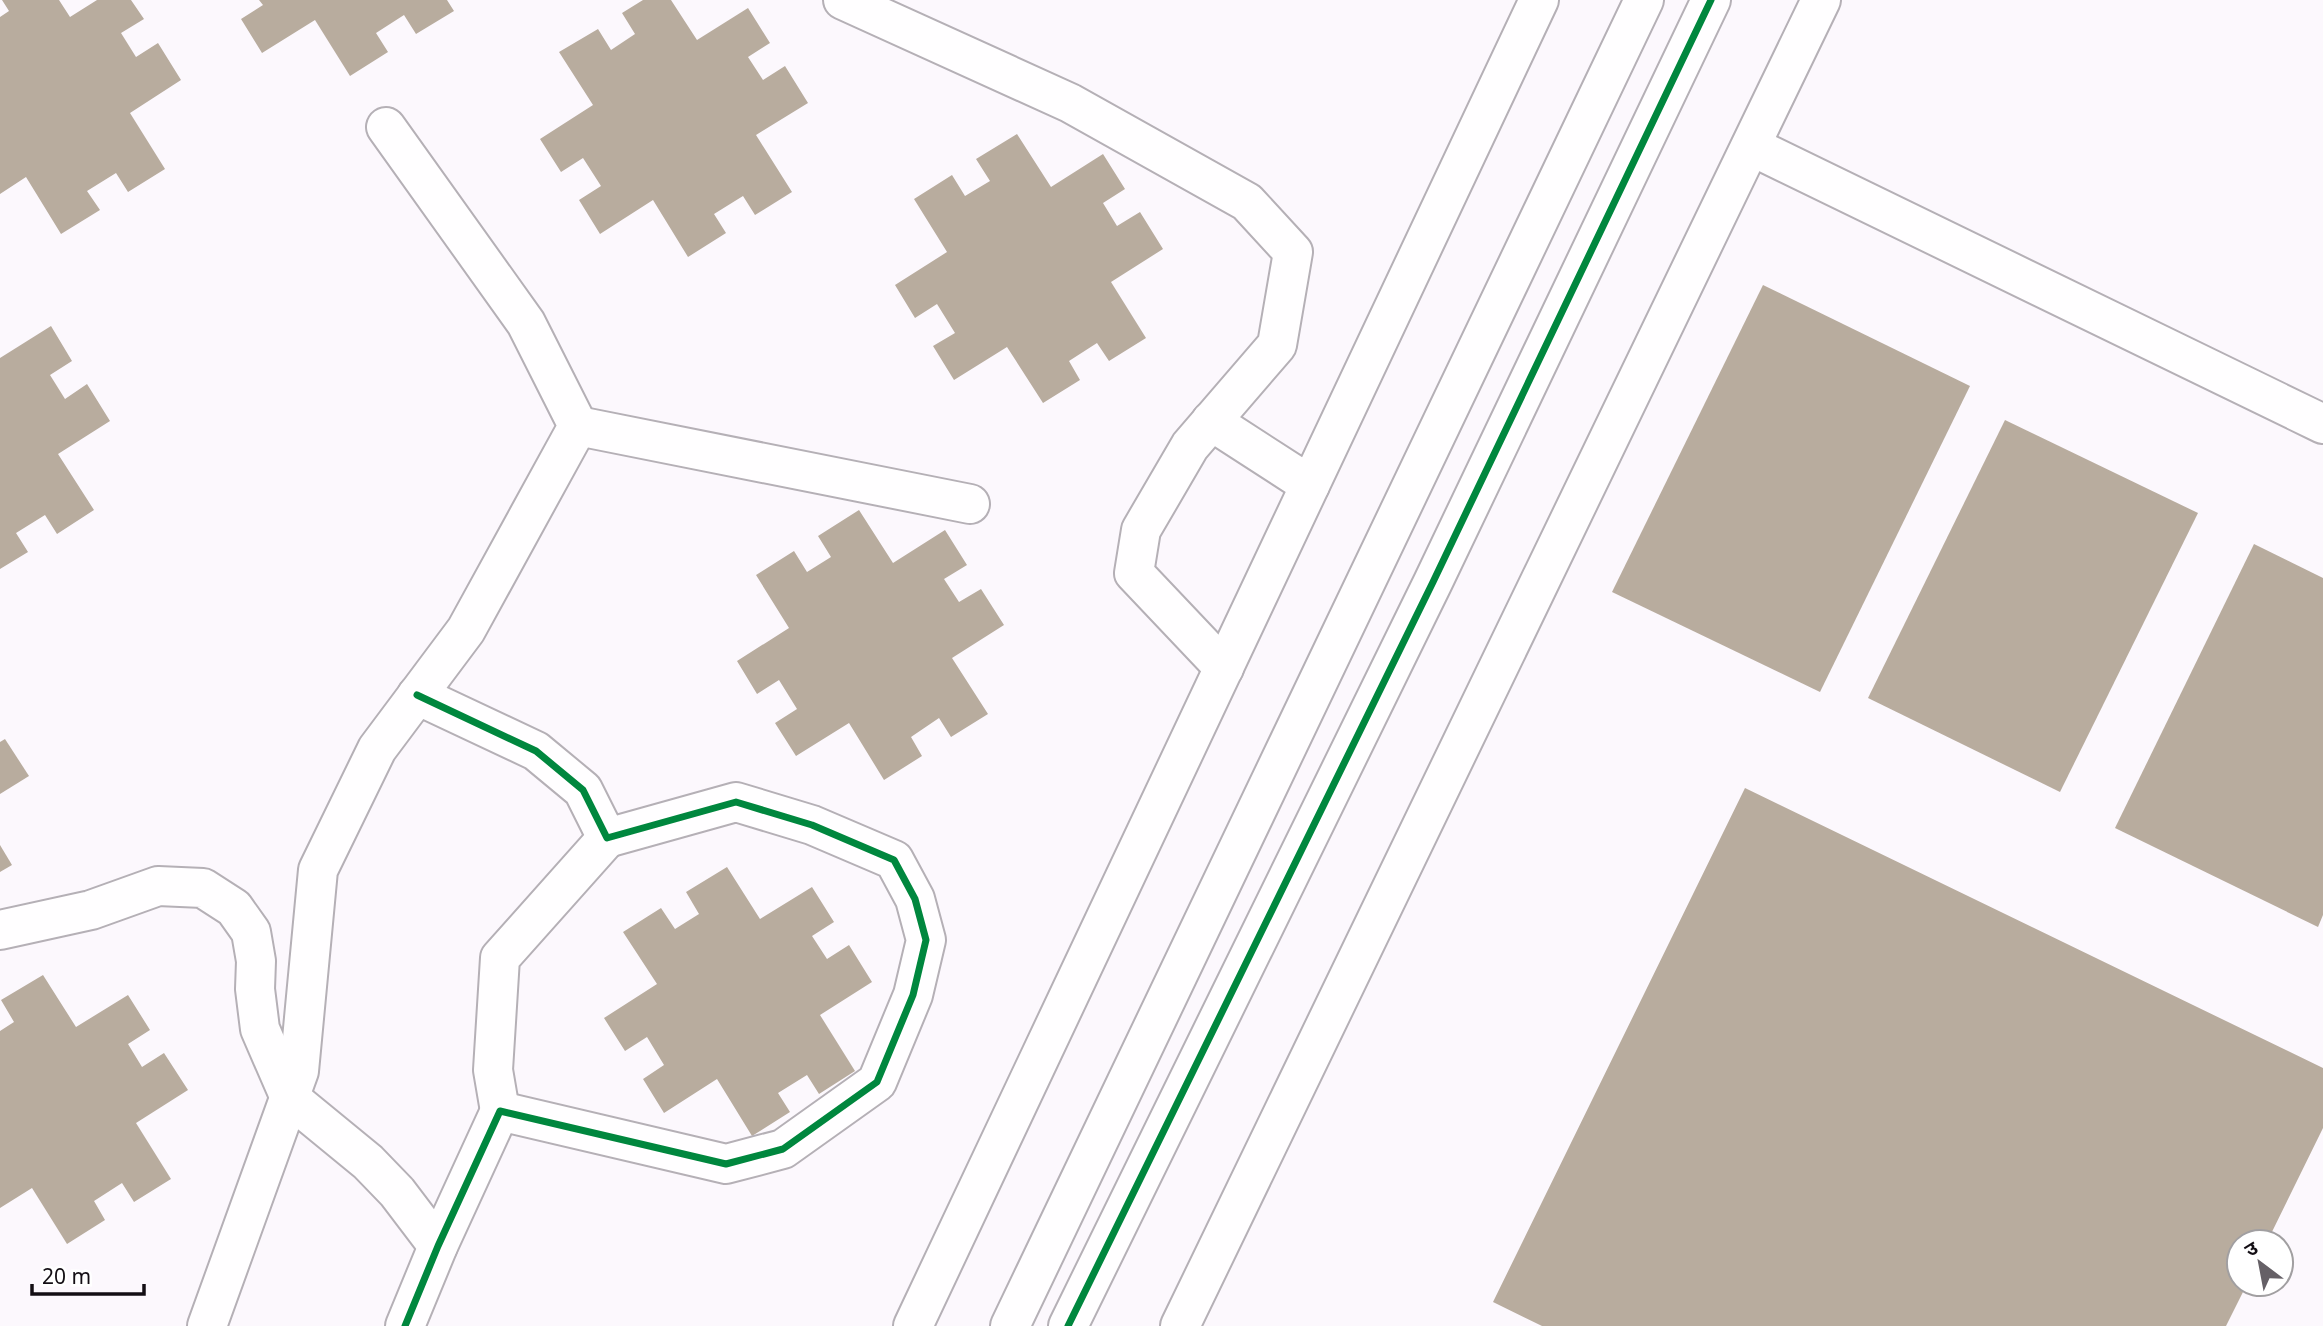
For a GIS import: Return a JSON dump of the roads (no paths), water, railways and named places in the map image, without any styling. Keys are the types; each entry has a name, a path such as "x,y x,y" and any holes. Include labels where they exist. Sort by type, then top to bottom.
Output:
{"street":[{"path":"843,0 1070,103 1247,202 1293,252 1277,345 1190,446 1142,530 1134,573 1224,668"},
{"path":"914,1326 1539,0"},
{"path":"1010,1326 1644,0"},
{"path":"1068,1326 1433,582 1711,0"},
{"path":"1180,1326 1821,0"},
{"path":"386,127 526,323 578,426"},
{"path":"1751,146 2323,424"},
{"path":"1211,422 1311,485"},
{"path":"578,426 970,504"},
{"path":"207,1326 299,1071 318,870 377,749 466,630 578,426"},
{"path":"417,695 536,751 583,790 607,838"},
{"path":"405,1326 438,1246 500,1111 493,1070 500,958 607,838 736,802 812,825 894,860 915,899 926,940 913,995 877,1082 783,1149 726,1164 500,1111"},
{"path":"0,930 92,910 158,886 203,888 234,908 250,932 256,961 255,989 260,1029 290,1098 368,1162 397,1192 438,1246"}]}
